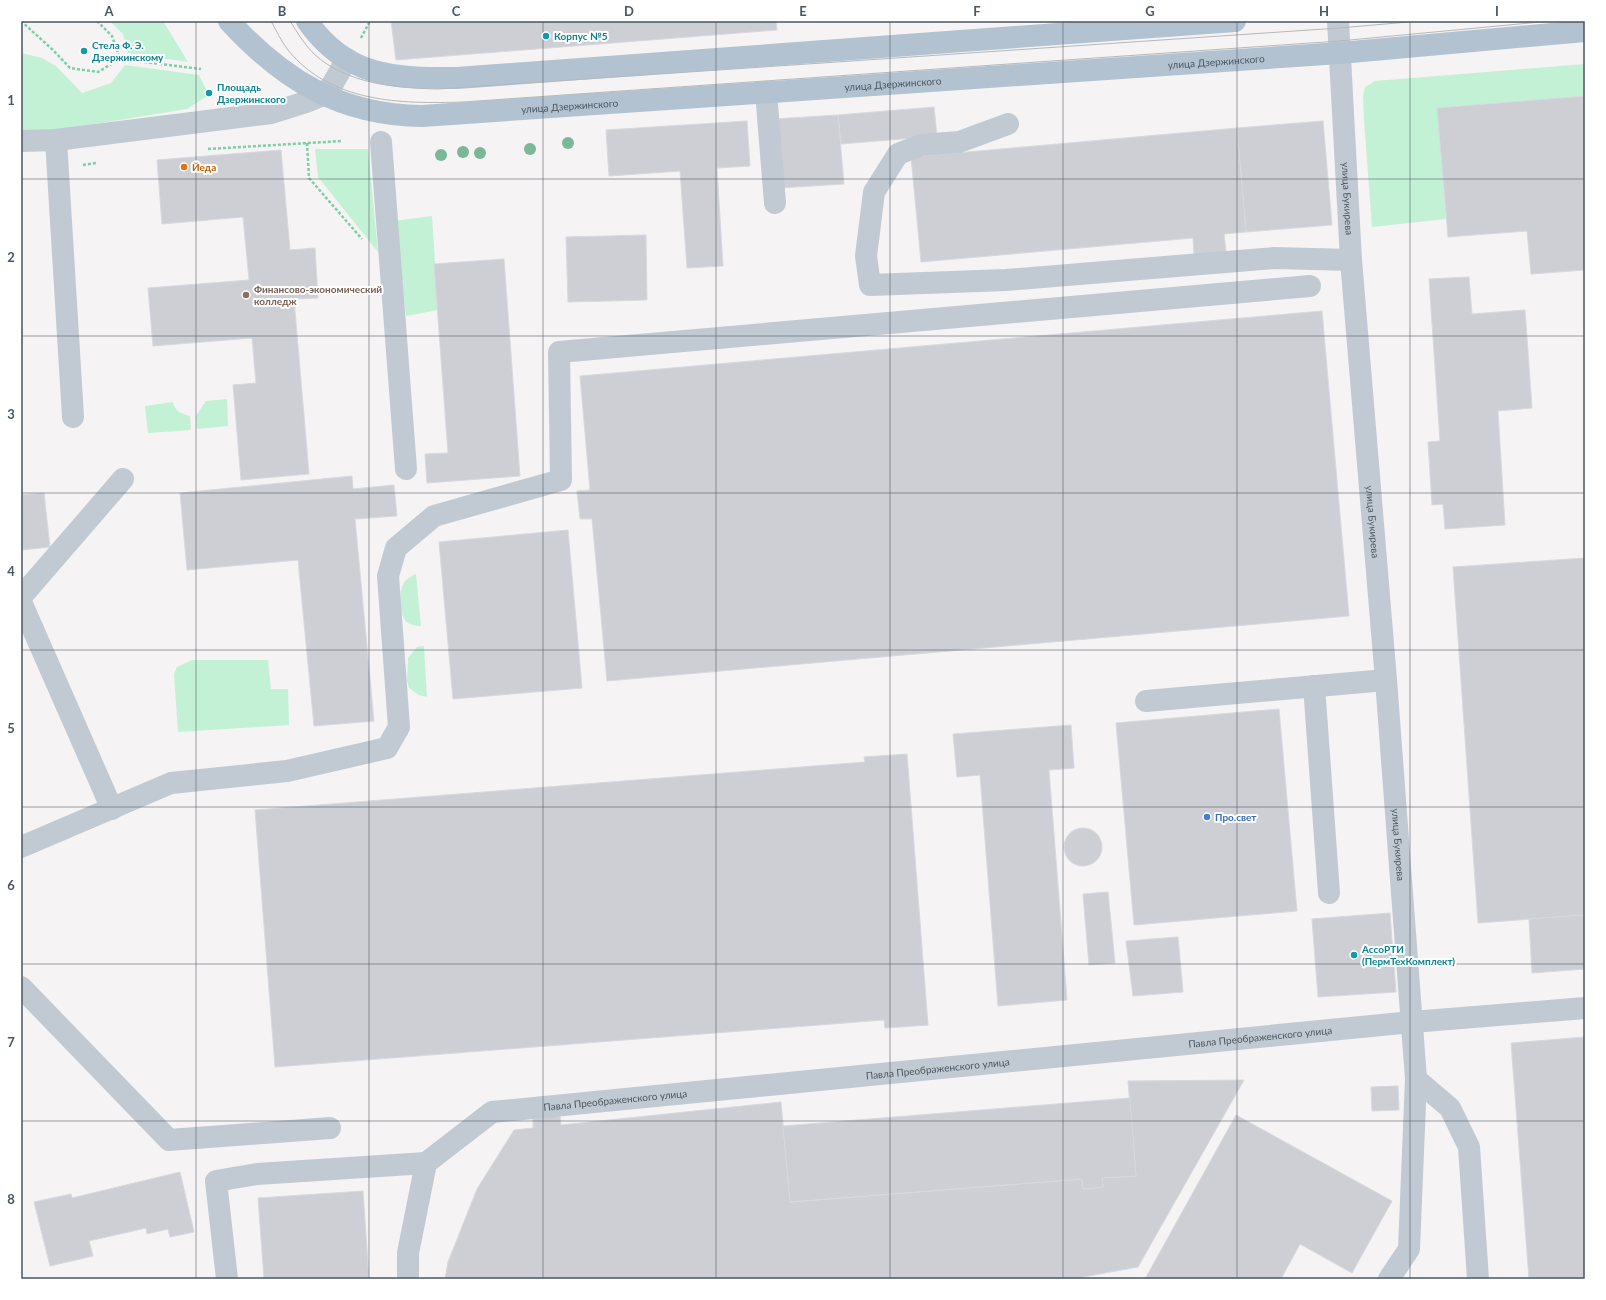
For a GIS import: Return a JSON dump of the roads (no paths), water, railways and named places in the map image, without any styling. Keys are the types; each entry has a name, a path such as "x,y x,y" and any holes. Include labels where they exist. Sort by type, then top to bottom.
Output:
{"main road":[{"name":"улица Дзержинского","path":"229,21 274,65 323,95 374,112 404,116 1340,54 1585,31"},
{"path":"307,21 329,45 352,52 373,72 422,78 456,78 1236,21"}],"street":[{"name":"улица Букирева","path":"1338,21 1351,260 1386,680 1416,1079 1410,1249 1389,1279"},
{"path":"21,141 56,140 271,112 306,102 323,95 332,84 352,52"},
{"path":"766,92 775,203"},
{"path":"1008,124 959,142 921,145 898,154 874,192 866,256 870,285 1006,280 1274,258 1351,260"},
{"path":"56,140 73,418"},
{"path":"381,142 406,469"},
{"path":"21,847 171,784 287,771 387,748 399,727 388,576 396,548 434,516 561,480 559,352 1310,286"},
{"path":"21,597 123,479"},
{"path":"21,602 112,809"},
{"path":"1146,701 1386,680"},
{"path":"1314,686 1329,892"},
{"path":"21,987 169,1140 330,1128"},
{"name":"Павла Преображенского улица","path":"426,1163 492,1112 1412,1022 1585,1008"},
{"path":"1416,1079 1450,1108 1469,1147 1478,1279"},
{"path":"227,1279 216,1181 257,1174 426,1163 408,1253 408,1279"}],"tram line":[{"path":"271,21 288,50 305,68 325,81 368,97 439,103 1339,41 1551,21"},
{"path":"290,21 314,54 341,72 356,78 389,85 438,89 1339,28 1420,21"}],"place":[{"name":"Корпус №5","path":"546,36"},
{"name":"Стела Ф. Э. Дзержинскому","path":"84,51"},
{"name":"Площадь Дзержинского","path":"209,93"},
{"name":"Йеда","path":"184,167"},
{"name":"Финансово-экономический колледж","path":"246,295"},
{"name":"Про.свет","path":"1207,817"},
{"name":"АссоРТИ (ПермТехКомплект)","path":"1354,955"}]}
